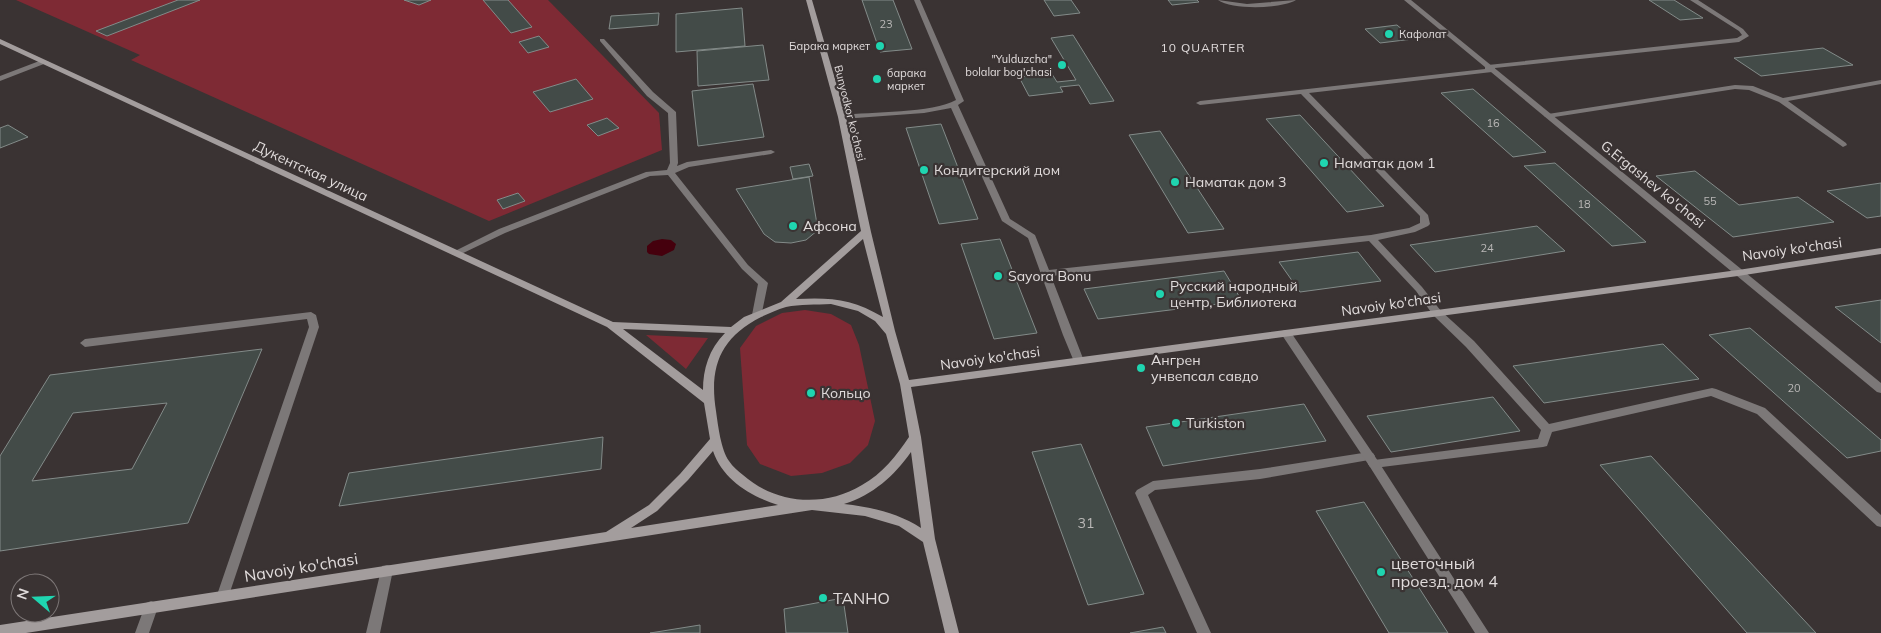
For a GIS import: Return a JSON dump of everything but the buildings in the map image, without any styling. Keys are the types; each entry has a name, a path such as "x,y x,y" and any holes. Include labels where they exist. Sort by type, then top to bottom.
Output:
{"main road":[{"name":"Bunyodkor ko'chasi","path":"809,0 842,117 866,232 905,384 915,437 929,540 952,633"},
{"name":"Дукентская улица","path":"0,41 611,325"},
{"path":"785,304 866,232"},
{"name":"Navoiy ko'chasi","path":"905,384 1881,251"},
{"path":"891,333 878,319 861,308 831,301 785,304 756,315 732,330 713,357 708,377 708,400 724,463 743,483 765,497 783,502 865,511 903,522 929,540"},
{"path":"611,325 732,330"},
{"path":"611,325 708,400"},
{"path":"812,505 845,500 868,488 898,463 915,437"},
{"path":"608,536 653,508 684,477 717,439"},
{"name":"Navoiy ko'chasi","path":"0,631 812,505"}],"street":[{"path":"842,117 954,106 958,104 960,99 917,0"},
{"path":"1221,0 1233,5 1246,6 1293,0"},
{"name":"G.Ergashev ko'chasi","path":"1407,0 1881,389"},
{"path":"1200,103 1739,40 1746,36 1741,30 1693,0"},
{"path":"602,40 650,94 672,112 674,163 670,172"},
{"path":"0,79 45,62"},
{"path":"1782,100 1881,82"},
{"path":"1548,116 1735,87 1750,88 1782,100 1843,145"},
{"path":"1046,273 1371,238 1412,230 1425,224 1424,214 1303,91"},
{"path":"954,106 1006,221 1032,237 1079,361"},
{"path":"456,253 502,231 648,174 670,172 687,165 771,152"},
{"path":"670,172 746,268 763,283 756,315"},
{"path":"1371,238 1418,289 1437,313 1470,344 1547,429"},
{"path":"85,343 311,315 314,327 223,595"},
{"path":"1286,333 1371,460 1482,633"},
{"path":"1547,429 1712,392 1761,412 1881,522"},
{"path":"1204,633 1141,493 1153,486 1371,460 1543,443 1547,429"},
{"path":"372,633 387,570"},
{"path":"142,633 151,607"}],"shaded area":[{"path":"16,0 548,0 659,113 662,150 489,221 131,60 140,55"},
{"path":"671,240 676,244 674,250 662,256 647,252 647,246 653,241"},
{"path":"805,310 831,314 851,325 859,345 875,421 868,445 850,463 822,473 791,476 760,464 747,445 740,348 756,326 782,313"},
{"path":"646,335 708,338 686,369"}],"place":[{"name":"Кафолат","path":"1389,34"},
{"name":"Барака маркет","path":"880,46"},
{"name":"\"Yulduzcha\" bolalar bog'chasi","path":"1062,65"},
{"name":"барака маркет","path":"877,79"},
{"name":"Наматак дом 1","path":"1324,163"},
{"name":"Кондитерский дом","path":"924,170"},
{"name":"Наматак дом 3","path":"1175,182"},
{"name":"Афсона","path":"793,226"},
{"name":"Sayora Bonu","path":"998,276"},
{"name":"Русский народный центр, Библиотека","path":"1160,294"},
{"name":"Ангрен унвепсал савдо","path":"1141,368"},
{"name":"Кольцо","path":"811,393"},
{"name":"Turkiston","path":"1176,423"},
{"name":"цветочный проезд. дом 4","path":"1381,572"},
{"name":"TANHO","path":"823,598"}],"district":[{"name":"10 QUARTER","path":"1203,47"}]}
